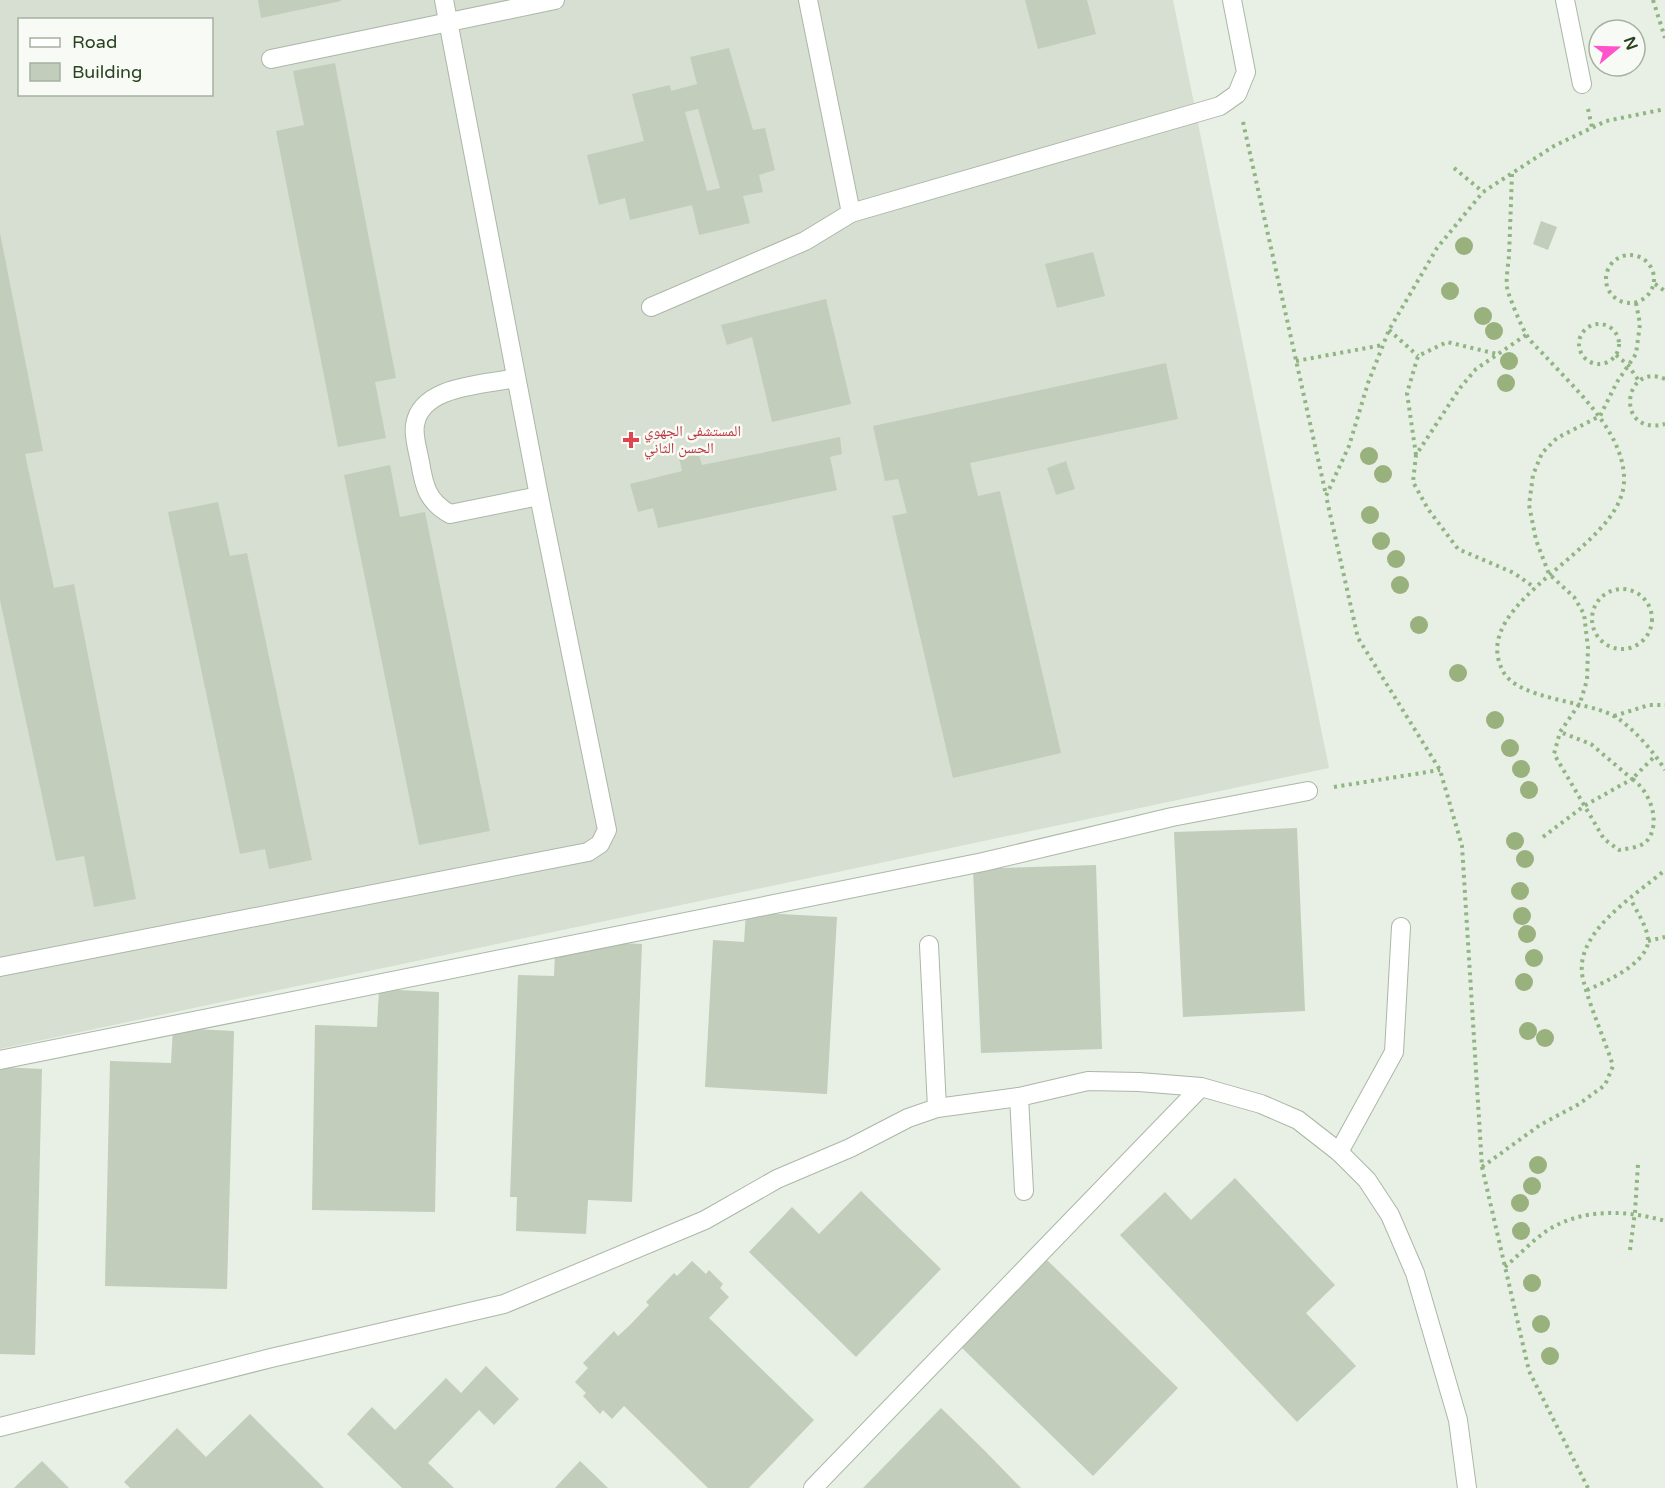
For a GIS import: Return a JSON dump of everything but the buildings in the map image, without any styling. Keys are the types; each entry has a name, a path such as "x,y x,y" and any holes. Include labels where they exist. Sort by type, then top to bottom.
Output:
{"street":[{"path":"0,967 588,852 600,844 608,830 539,496 444,0"},
{"path":"271,59 555,0"},
{"path":"808,0 851,213"},
{"path":"651,307 805,241 851,213 1220,105 1237,94 1246,72 1232,0"},
{"path":"1565,0 1582,84"},
{"path":"516,378 449,392 436,396 423,406 414,427 424,492 439,508 450,514 539,496"},
{"path":"0,1060 983,862 1172,817 1308,791"},
{"path":"1339,1152 1394,1052 1401,927"},
{"path":"928,945 937,1108"},
{"path":"0,1427 271,1358 504,1304 705,1220 777,1179 850,1148 908,1118 937,1108 1019,1097 1088,1081 1201,1087 1261,1104 1298,1120 1339,1152 1367,1180 1390,1215 1415,1273 1458,1420 1467,1488"},
{"path":"813,1488 1201,1087"},
{"path":"1019,1097 1024,1191"}],"path":[{"path":"1653,0 1665,39"},
{"path":"1237,94 1358,638 1440,770 1462,846 1482,1167 1530,1371 1588,1488"},
{"path":"1326,496 1349,446 1389,330 1437,248 1483,192 1554,146 1606,121 1665,109"},
{"path":"1454,168 1483,192"},
{"path":"1512,174 1507,289 1526,335 1600,416 1618,451 1624,482 1615,511 1596,536 1549,574 1516,606 1502,629 1498,653 1504,674 1523,689 1580,703 1614,716 1655,756 1665,770"},
{"path":"1632,254 1646,259 1654,270 1655,284 1648,296 1636,303 1621,302 1610,293 1605,280 1608,266 1619,256 1632,254"},
{"path":"1655,284 1665,291"},
{"path":"1560,732 1591,744 1641,784 1654,819 1649,838 1638,847 1619,850 1604,839 1554,754 1560,732 1580,703 1587,680 1586,630 1584,614 1574,597 1549,574 1536,540 1529,505 1533,475 1542,453 1557,438 1600,416 1628,364 1636,354 1640,324 1636,303"},
{"path":"1594,324 1613,328 1619,346 1616,355 1599,364 1583,355 1580,346 1581,336 1586,328 1594,324"},
{"path":"1389,330 1418,356"},
{"path":"1416,455 1460,388 1476,369 1526,335"},
{"path":"1498,354 1447,342 1418,356 1407,393 1416,455 1413,482 1428,509 1458,549 1514,573 1535,588"},
{"path":"1296,361 1383,345"},
{"path":"1616,355 1628,364 1639,381"},
{"path":"1665,379 1648,377 1639,381 1632,389 1630,409 1644,424 1655,426 1665,424"},
{"path":"1623,588 1636,592 1647,602 1652,616 1650,630 1642,642 1629,649 1614,648 1601,641 1593,629 1592,614 1597,601 1608,592 1623,588"},
{"path":"1586,630 1593,629"},
{"path":"1614,716 1649,705 1665,705"},
{"path":"1543,837 1584,806 1632,778 1655,756"},
{"path":"1308,791 1440,770"},
{"path":"1482,1167 1540,1125 1579,1104 1605,1085 1613,1066 1582,977 1582,952 1594,931 1665,870"},
{"path":"1587,990 1614,978 1644,955 1648,941 1642,921 1631,900"},
{"path":"1648,941 1665,937"},
{"path":"1630,1250 1638,1164"},
{"path":"1505,1267 1548,1230 1581,1215 1635,1212 1665,1221"}],"shaded area":[{"name":"المستشفى الجهوي الحسن الثاني","path":"0,0 1173,0 1329,768 0,1049"}],"place":[{"name":"المستشفى الجهوي الحسن الثاني","path":"631,440"}]}
